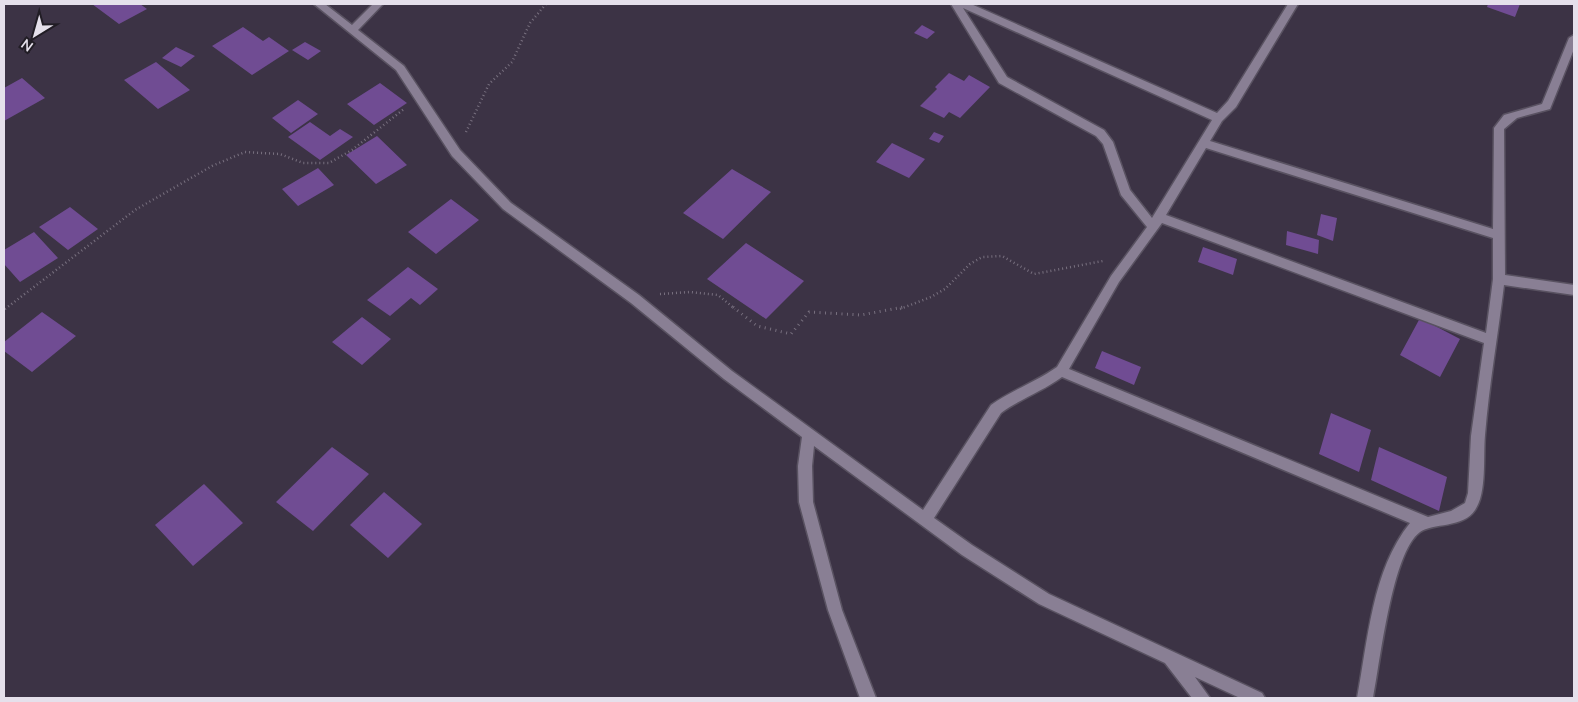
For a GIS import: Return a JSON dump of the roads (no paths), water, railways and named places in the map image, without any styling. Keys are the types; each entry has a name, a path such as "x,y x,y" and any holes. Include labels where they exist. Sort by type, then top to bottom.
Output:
{"street":[{"path":"319,4 400,68 456,153 507,206 635,299 728,375 809,435 926,518 967,550 1044,599 1257,698"},
{"path":"353,30 378,4"},
{"path":"956,4 1004,80 1100,134 1108,142 1125,192 1156,222 1490,340"},
{"path":"963,4 1218,118"},
{"path":"926,518 996,409 1008,400 1061,371 1115,279 1156,222 1218,118 1232,104 1293,4"},
{"path":"1365,698 1388,576 1405,540 1416,526 1454,517 1470,507 1475,494 1478,436 1499,279 1499,128 1504,119 1511,115 1533,112 1546,106 1574,38"},
{"path":"1204,143 1498,235"},
{"path":"1499,279 1574,290"},
{"path":"1061,371 1427,524"},
{"path":"809,435 805,466 806,502 835,610 868,698"},
{"path":"1169,657 1202,698"}]}
